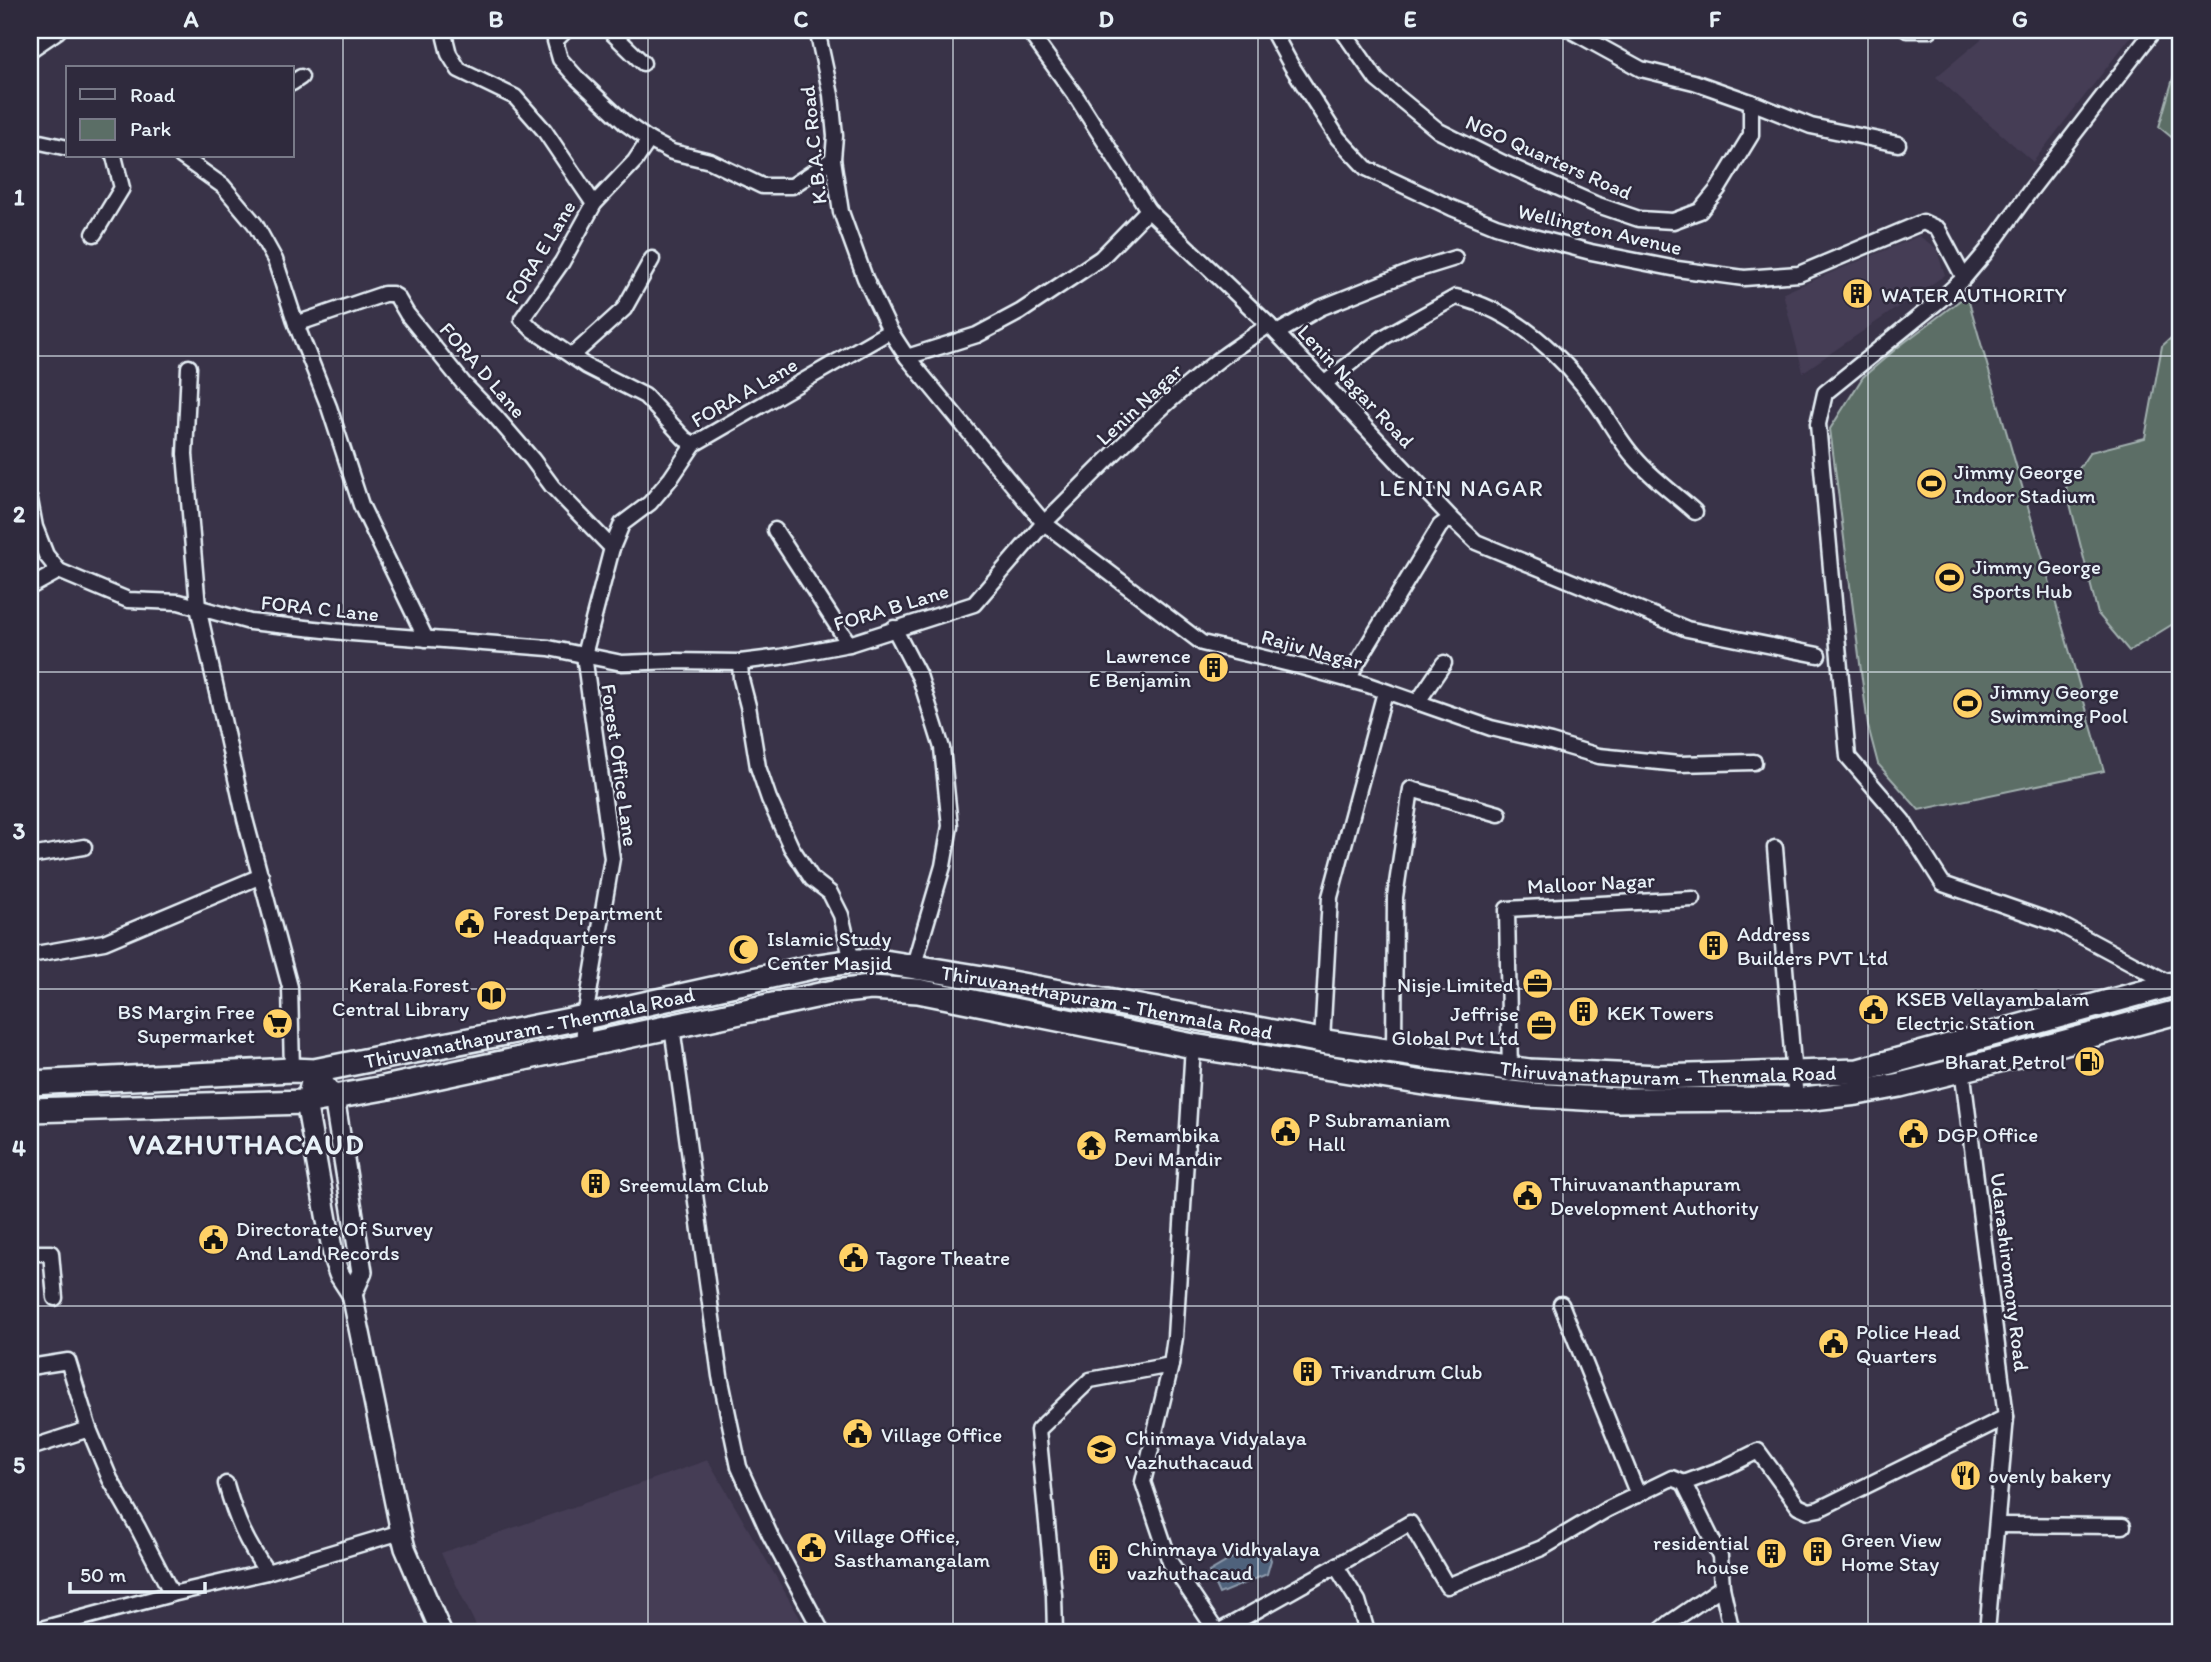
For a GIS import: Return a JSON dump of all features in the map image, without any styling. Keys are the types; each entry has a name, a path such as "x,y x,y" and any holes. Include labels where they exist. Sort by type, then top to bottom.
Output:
{"main road":[{"name":"Thiruvanathapuram - Thenmala Road","path":"30,1083 303,1071 585,1017 813,967 852,961 878,961 989,979 1322,1041 1510,1069 1659,1077 1858,1070 2176,983"},
{"path":"30,1110 306,1102 834,992 871,988 918,992 1193,1046 1437,1085 1619,1100 1796,1100 1857,1093 1900,1085 2181,1011"},
{"path":"303,1071 334,1097 362,1272 352,1294"},
{"path":"303,1071 334,1261 352,1294 405,1548 441,1632"}],"street":[{"path":"30,50 58,30"},
{"path":"447,30 445,38 449,54 459,71 515,97 544,130 594,204"},
{"path":"566,30 555,41 560,60 625,123 672,152 710,162 762,186 792,186 833,159"},
{"path":"609,30 643,63"},
{"name":"K.B.A.C Road","path":"817,30 831,95 835,136 833,159 841,212 865,278 890,331"},
{"name":"Lenin Nagar Road","path":"1028,30 1077,99 1148,210 1273,329 1476,542 1687,629 1818,655"},
{"name":"Wellington Avenue","path":"1272,30 1338,138 1366,168 1496,226 1591,252 1677,269 1744,278 1799,274 1923,222 1938,229 1964,278"},
{"name":"NGO Quarters Road","path":"1342,30 1377,80 1439,131 1595,204 1639,219 1674,221 1700,211 1718,189 1751,135 1751,102"},
{"path":"1570,30 1641,69 1694,82 1811,126 1898,144"},
{"path":"1907,30 1930,30"},
{"path":"2154,30 1964,278 1825,393 1818,424 1848,757 1903,821 1943,884 2061,925 2176,983"},
{"name":"FORA E Lane","path":"649,140 635,161 594,204 562,262 522,318 533,330 586,366 645,396 685,439 694,444"},
{"path":"30,144 40,142 66,148"},
{"path":"94,234 122,188 114,158"},
{"path":"185,158 223,186 255,224 275,260 296,324 329,407 361,505 426,639"},
{"path":"907,357 977,335 1020,312 1101,258 1148,210"},
{"name":"Lenin Nagar","path":"1044,523 1134,435 1221,358 1273,329 1320,308 1413,271 1455,258"},
{"path":"572,356 624,309 652,259"},
{"name":"FORA D Lane","path":"296,324 384,294 397,297 407,314 463,383 495,416 552,486 612,548"},
{"path":"1325,383 1384,337 1456,297 1480,302 1513,321 1553,352 1576,375 1634,458 1695,512"},
{"path":"890,331 907,357 1044,523"},
{"name":"FORA A Lane","path":"584,655 612,548 622,524 650,503 694,444 890,331"},
{"path":"189,367 185,454 198,607 245,819 290,987 303,1071"},
{"path":"30,500 35,527 46,555 59,571 30,587"},
{"path":"1349,680 1440,526 1451,518"},
{"name":"FORA B Lane","path":"584,655 622,663 740,662 849,644 974,604 1044,523"},
{"name":"Rajiv Nagar","path":"1044,523 1202,643 1349,680 1491,728 1551,741 1599,756 1679,764 1754,762"},
{"path":"775,530 849,644"},
{"name":"FORA C Lane","path":"59,571 128,600 179,602 250,622 549,648 584,655"},
{"path":"894,628 920,678 942,748 950,826 943,866 913,968"},
{"name":"Forest Office Lane","path":"583,1046 585,1017 612,858 584,655"},
{"path":"740,662 758,767 769,799 791,847 812,879 830,893 836,904 852,961"},
{"path":"1417,703 1444,663"},
{"path":"1322,1041 1330,897 1385,692"},
{"path":"1394,1052 1395,897 1412,789 1499,814"},
{"path":"30,856 84,848"},
{"path":"1775,848 1796,1100"},
{"path":"30,955 104,942 261,876"},
{"name":"Malloor Nagar","path":"1509,1093 1507,909 1693,899"},
{"path":"672,1027 720,1376 739,1467 770,1535 822,1632"},
{"name":"Udarashiromony Road","path":"1959,1044 2006,1417 1987,1632"},
{"path":"1193,1046 1175,1337 1171,1365 1143,1482 1170,1562 1217,1632 1410,1523 1447,1586 1542,1548 1606,1510 1672,1478 1684,1483 1720,1556 1732,1632"},
{"path":"30,1253 51,1253 55,1298"},
{"path":"1561,1304 1637,1495"},
{"path":"30,1367 68,1361 89,1429 110,1479 172,1594"},
{"path":"1055,1632 1054,1595 1038,1430 1090,1380 1171,1365"},
{"path":"1684,1483 1724,1468 1758,1451 1798,1506 1809,1511 1819,1509 2006,1417"},
{"path":"30,1448 89,1429"},
{"path":"226,1484 236,1520 267,1573"},
{"path":"1997,1525 2123,1526"},
{"path":"30,1632 172,1594 267,1573 401,1532"},
{"path":"1336,1566 1357,1601 1367,1632"},
{"path":"1659,1632 1723,1587"}],"shaded area":[{"path":"1992,30 2136,30 2033,162 1936,77"},
{"path":"1919,236 1936,248 1945,275 1803,372 1783,293"},
{"path":"708,1460 808,1632 479,1632 441,1553"}],"green space":[{"path":"2181,51 2181,145 2159,127"},
{"name":"Jimmy George Sports Hub","path":"1967,295 2104,771 1919,810 1878,764 1868,726 1830,429 1863,377"},
{"path":"2181,329 2181,619 2129,651 2098,614 2066,488 2090,452 2145,438 2162,346"}],"water":[{"path":"1253,1546 1265,1550 1270,1557 1267,1574 1219,1594 1209,1572"}],"place":[{"name":"WATER AUTHORITY","path":"1858,294"},
{"name":"Jimmy George Indoor Stadium","path":"1931,483"},
{"name":"Jimmy George Sports Hub","path":"1949,578"},
{"name":"Lawrence E Benjamin","path":"1214,667"},
{"name":"Jimmy George Swimming Pool","path":"1967,703"},
{"name":"Forest Department Headquarters","path":"470,924"},
{"name":"Address Builders PVT Ltd","path":"1714,945"},
{"name":"Islamic Study Center Masjid","path":"744,950"},
{"name":"Nisje Limited","path":"1537,984"},
{"name":"Kerala Forest Central Library","path":"492,996"},
{"name":"KSEB Vellayambalam Electric Station","path":"1873,1010"},
{"name":"KEK Towers","path":"1584,1012"},
{"name":"BS Margin Free Supermarket","path":"278,1023"},
{"name":"Jeffrise Global Pvt Ltd","path":"1542,1025"},
{"name":"Bharat Petrol","path":"2089,1061"},
{"name":"P Subramaniam Hall","path":"1285,1131"},
{"name":"DGP Office","path":"1914,1134"},
{"name":"Remambika Devi Mandir","path":"1091,1146"},
{"name":"Sreemulam Club","path":"596,1184"},
{"name":"Thiruvananthapuram Development Authority","path":"1527,1195"},
{"name":"Directorate Of Survey And Land Records","path":"213,1240"},
{"name":"Tagore Theatre","path":"853,1257"},
{"name":"Police Head Quarters","path":"1833,1343"},
{"name":"Trivandrum Club","path":"1308,1371"},
{"name":"Village Office","path":"858,1434"},
{"name":"Chinmaya Vidyalaya Vazhuthacaud","path":"1102,1449"},
{"name":"ovenly bakery","path":"1965,1475"},
{"name":"Village Office, Sasthamangalam","path":"811,1547"},
{"name":"Green View Home Stay","path":"1818,1551"},
{"name":"residential house","path":"1772,1554"},
{"name":"Chinmaya Vidhyalaya vazhuthacaud","path":"1104,1560"}],"district":[{"name":"LENIN NAGAR","path":"1462,488"},
{"name":"VAZHUTHACAUD","path":"247,1144"}]}
